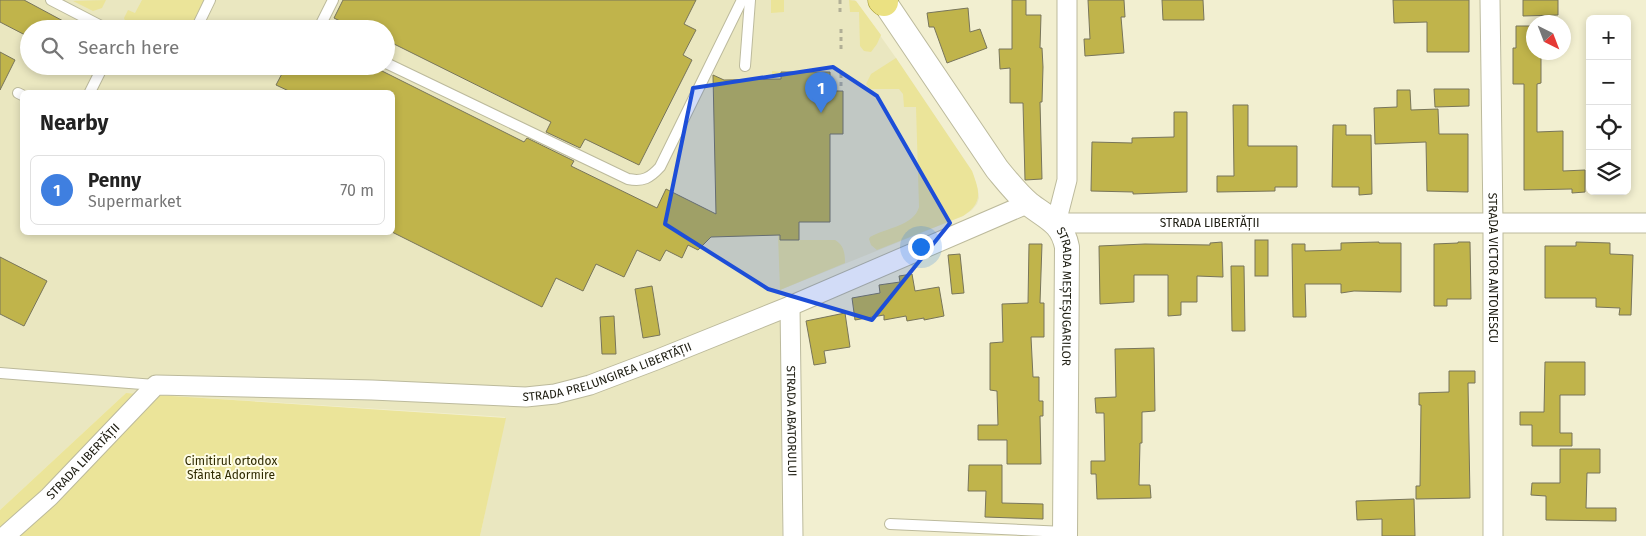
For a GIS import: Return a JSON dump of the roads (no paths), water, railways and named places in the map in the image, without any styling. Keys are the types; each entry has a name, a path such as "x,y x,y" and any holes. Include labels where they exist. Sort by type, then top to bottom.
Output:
{"street":[{"path":"883,0 992,162 1015,190 1056,224"},
{"name":"STRADA MEȘTEȘUGARILOR","path":"1065,534 1067,247 1063,232 1056,224 1066,180 1067,0"},
{"name":"STRADA VICTOR ANTONESCU","path":"1490,0 1493,223 1493,536"},
{"name":"STRADA PRELUNGIREA LIBERTĂȚII","path":"156,385 372,390 526,397 556,394 614,376 790,306 1029,203"},
{"name":"STRADA LIBERTĂȚII","path":"1056,224 1646,223"},
{"name":"STRADA ABATORULUI","path":"790,306 794,536"},
{"name":"STRADA LIBERTĂȚII","path":"5,536 49,497 156,385"}],"lane":[{"path":"51,0 90,20"},
{"path":"200,20 210,0"},
{"path":"323,20 333,0"},
{"path":"395,67 628,179 645,180 660,167 742,0"},
{"path":"745,66 750,0"},
{"path":"91,90 98,75"},
{"path":"0,373 156,385"},
{"path":"890,524 1065,534"}],"place":[{"name":"Penny","path":"821,113"}],"park label":[{"name":"Cimitirul ortodox Sfânta Adormire","path":"231,468"}]}
